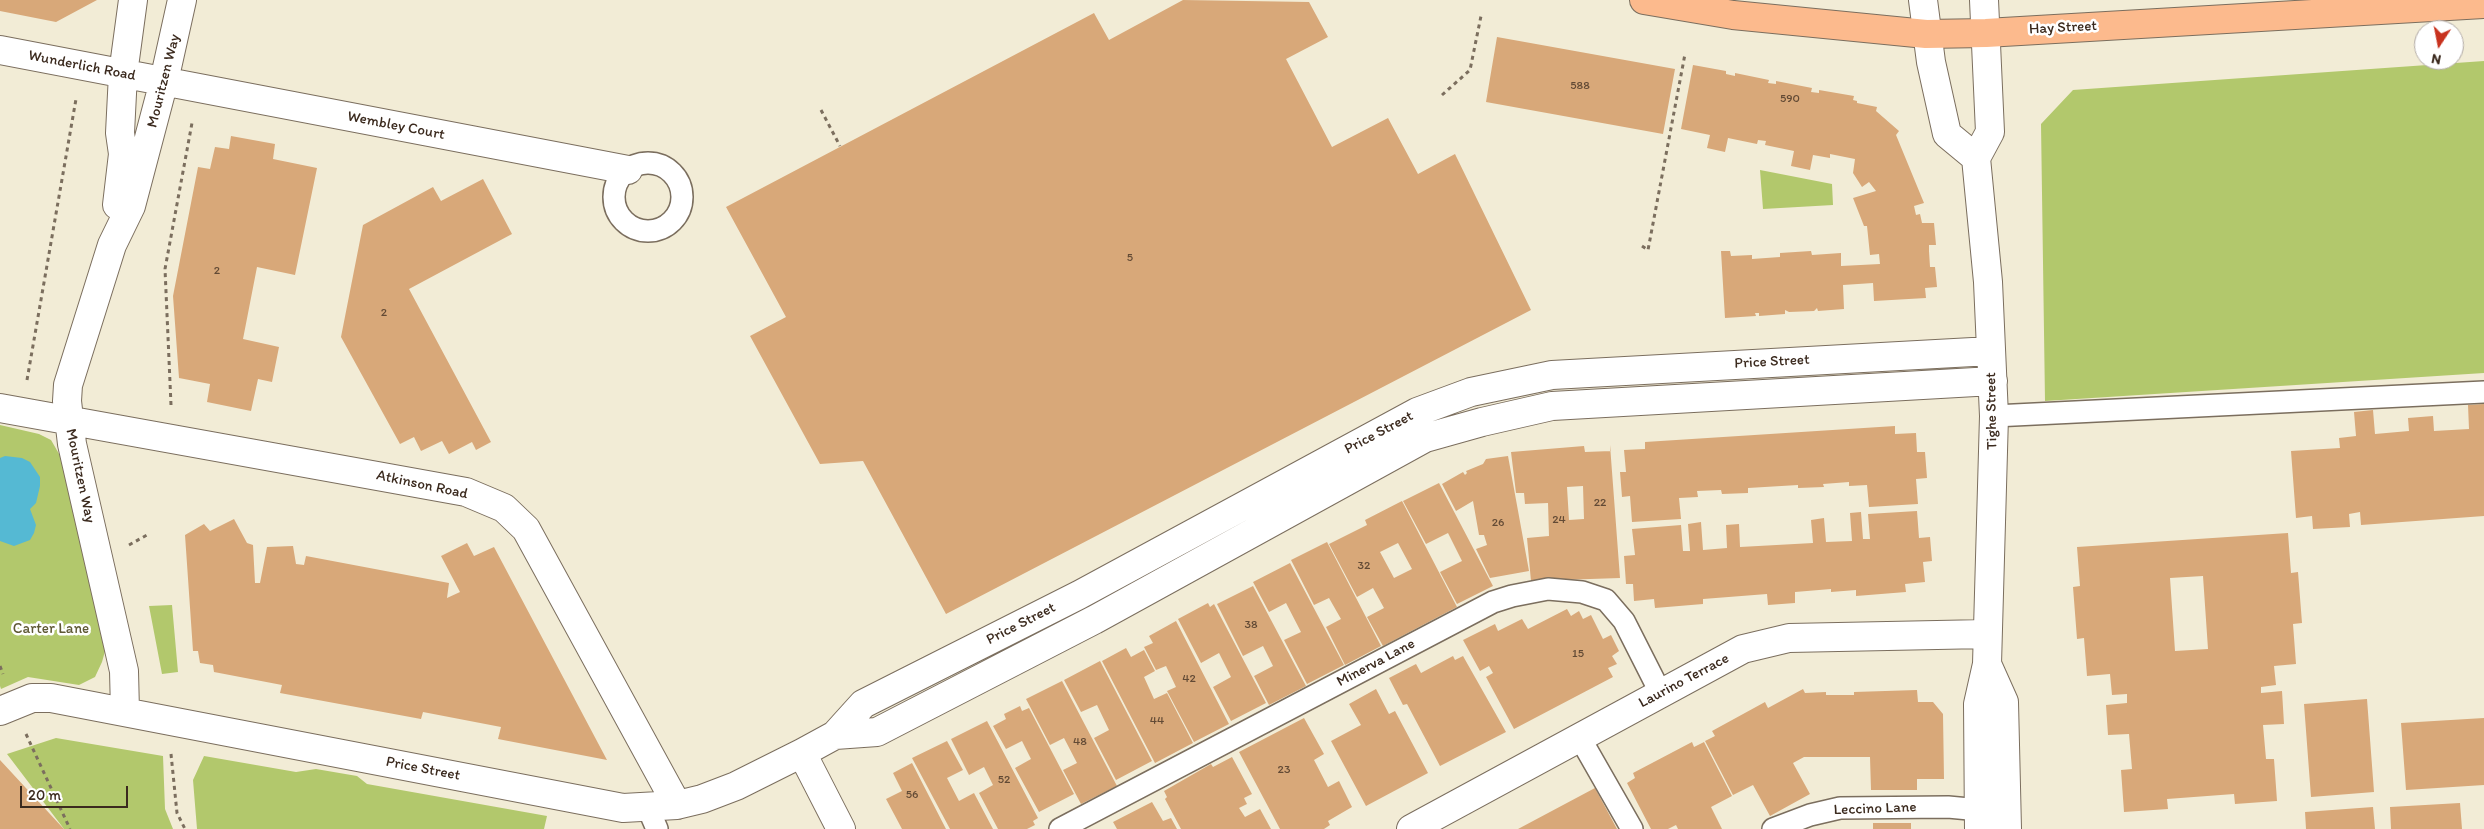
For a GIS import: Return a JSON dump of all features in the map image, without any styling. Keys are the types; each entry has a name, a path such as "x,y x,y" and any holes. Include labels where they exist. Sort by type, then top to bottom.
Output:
{"main road":[{"name":"Hay Street","path":"1644,0 1742,16 1926,34 1986,33 2484,4"}],"street":[{"name":"Mouritzen Way","path":"112,245 123,154 120,133 123,74 133,0"},
{"name":"Mouritzen Way","path":"125,711 124,671 68,419 68,385 112,245 131,206 164,81 182,0"},
{"path":"1923,0 1926,34 1947,134 1976,158 1990,132 1984,0"},
{"name":"Wunderlich Road","path":"0,50 164,81"},
{"name":"Wembley Court","path":"164,81 628,170"},
{"name":"Tighe Street","path":"1976,158 1988,282 1994,416 1986,634 1987,664 1978,704 1979,819"},
{"name":"Price Street","path":"0,711 32,698 51,698 623,808 653,818 676,805 702,799 736,786 802,753 835,735 863,704 1079,595 1417,412 1471,392 1552,375 1991,350"},
{"name":"Price Street","path":"835,735 877,732 1094,620 1425,438 1482,422 1552,406 1993,381"},
{"name":"Atkinson Road","path":"0,408 466,492 504,508 526,529 676,805"},
{"name":"Laurino Terrace","path":"1411,829 1743,649 1789,638 1986,634"},
{"name":"Tighe Street","path":"1987,664 2004,702 2007,829"},
{"path":"802,753 841,829"}],"lane":[{"path":"1994,416 2484,392"},
{"name":"Minerva Lane","path":"1060,829 1492,602 1512,596 1548,589 1582,592 1606,600 1624,621 1661,694"},
{"path":"1580,738 1632,829"},
{"name":"Leccino Lane","path":"1773,829 1795,819 1840,808 1948,807 1979,819"}],"path":[{"path":"1442,95 1470,70 1481,16"},
{"path":"1642,246 1648,250 1685,54"},
{"path":"27,380 76,99"},
{"path":"821,110 840,146"},
{"path":"171,411 165,269 192,123"},
{"path":"129,544 147,535"},
{"path":"26,733 70,829"},
{"path":"171,749 177,812 184,829"}],"green space":[{"path":"2484,61 2484,373 2045,401 2041,124 2073,90 2414,66 2414,70 2464,70 2464,62"},
{"path":"1760,170 1832,184 1833,205 1763,209"},
{"name":"Carter Lane","path":"0,425 39,434 51,440 62,459 107,644 95,677 79,685 28,677 1,689 0,686"},
{"path":"172,605 178,672 162,674 149,606"},
{"path":"56,738 163,756 165,809 173,829 64,829 7,754"},
{"path":"204,756 296,772 316,769 357,776 367,784 547,816 544,829 197,829 193,780"}],"water":[{"path":"5,456 22,458 30,462 40,477 36,503 30,509 36,525 34,533 30,540 14,546 0,541 0,458"}],"building":[{"path":"0,0 97,0 56,22 0,11"},
{"path":"1183,0 1309,2 1328,37 1286,59 1332,147 1388,118 1418,174 1455,154 1531,310 946,614 863,461 820,464 750,336 786,317 726,207 1094,13 1109,40"},
{"path":"1497,37 1675,69 1663,134 1486,102"},
{"path":"1693,65 1726,71 1726,74 1735,76 1735,73 1769,80 1768,83 1776,84 1776,81 1812,88 1811,92 1819,93 1819,90 1854,96 1853,100 1857,101 1857,103 1877,107 1876,111 1899,131 1896,135 1924,203 1914,206 1916,215 1920,214 1922,223 1934,223 1936,245 1929,245 1929,251 1930,267 1935,267 1937,287 1925,288 1926,298 1874,301 1873,283 1843,285 1844,309 1818,311 1817,308 1814,311 1789,312 1785,310 1785,314 1759,316 1759,313 1755,313 1756,316 1725,318 1721,251 1730,251 1731,256 1752,255 1752,259 1780,257 1780,253 1811,251 1812,255 1841,253 1841,266 1880,264 1879,254 1870,255 1867,226 1864,226 1853,198 1876,191 1869,182 1862,187 1853,173 1855,159 1830,154 1830,158 1813,155 1810,170 1791,166 1794,151 1765,145 1766,141 1758,140 1757,144 1728,138 1725,152 1707,148 1710,135 1681,129"},
{"path":"231,136 275,144 273,159 317,168 295,275 257,267 243,339 279,347 272,382 258,379 251,411 207,402 210,384 179,378 173,296 198,167 210,169 215,147 229,149"},
{"path":"483,179 512,234 409,289 491,442 476,450 472,442 449,454 442,441 421,451 414,437 400,444 341,337 363,225 433,187 441,201"},
{"path":"2484,404 2484,516 2361,525 2360,512 2349,514 2350,527 2313,529 2312,516 2296,518 2291,451 2340,448 2339,438 2356,436 2354,412 2373,410 2375,434 2409,431 2408,418 2433,416 2434,431 2469,429 2468,405"},
{"path":"1895,426 1895,434 1916,433 1917,452 1925,452 1927,478 1916,479 1918,504 1869,507 1867,485 1849,486 1849,482 1823,484 1824,487 1798,488 1798,485 1748,488 1748,493 1722,494 1721,490 1697,491 1698,497 1679,498 1681,519 1632,522 1630,496 1622,497 1620,472 1626,472 1624,450 1645,449 1645,442"},
{"path":"1584,446 1585,452 1610,451 1620,578 1531,581 1527,538 1549,536 1548,503 1525,504 1524,493 1516,493 1511,452","holes":["1583,486 1584,519 1569,520 1567,487"]},
{"path":"1508,456 1529,571 1490,578 1476,549 1487,545 1484,535 1479,535 1473,501 1456,511 1442,484 1463,472 1465,475 1466,471 1483,464 1486,459"},
{"path":"1439,483 1493,586 1457,604 1440,572 1462,561 1448,533 1426,544 1403,501"},
{"path":"1402,501 1457,607 1383,646 1367,617 1384,608 1373,588 1357,597 1329,544 1367,525 1365,520","holes":["1398,543 1412,569 1394,578 1380,552"]},
{"path":"1917,511 1919,538 1930,537 1932,561 1923,562 1925,582 1905,584 1906,592 1856,596 1856,590 1831,592 1831,589 1795,592 1795,603 1768,605 1767,594 1703,599 1703,604 1655,608 1654,599 1634,601 1633,584 1626,584 1624,556 1635,555 1632,529 1681,525 1683,551 1690,551 1688,524 1701,522 1703,550 1727,548 1726,525 1739,524 1740,547 1813,543 1811,520 1824,518 1826,542 1852,541 1850,513 1861,512 1863,539 1870,539 1868,514"},
{"path":"234,519 247,543 253,545 255,583 260,583 267,547 293,546 296,564 304,565 306,556 449,583 447,598 460,592 441,556 467,543 474,556 494,547 607,760 498,739 501,727 423,712 421,719 280,693 282,685 214,672 213,665 200,663 198,651 193,651 185,535 204,524 210,531"},
{"path":"2288,533 2291,573 2298,572 2302,623 2293,624 2296,664 2274,666 2276,685 2261,687 2261,693 2282,691 2284,724 2263,725 2266,759 2274,759 2277,801 2235,804 2234,794 2167,799 2168,809 2124,812 2121,770 2132,769 2129,734 2108,735 2106,705 2127,703 2127,694 2112,695 2110,674 2087,676 2084,638 2077,639 2073,587 2080,586 2077,547","holes":["2203,576 2208,649 2175,651 2170,578"]},
{"path":"1327,542 1381,646 1345,665 1326,627 1341,619 1329,598 1314,605 1291,560"},
{"path":"1290,563 1344,665 1307,684 1284,640 1301,632 1286,603 1269,612 1253,582"},
{"path":"1253,586 1306,686 1269,705 1254,676 1273,666 1263,646 1243,656 1217,604"},
{"path":"1208,603 1210,607 1214,604 1266,703 1231,721 1213,687 1231,677 1219,653 1201,663 1178,619"},
{"path":"1567,609 1571,616 1579,611 1583,619 1591,615 1603,639 1611,635 1619,651 1612,656 1617,664 1608,668 1613,677 1514,729 1486,677 1493,673 1489,666 1480,671 1463,640 1495,624 1498,631 1522,619 1528,629"},
{"path":"1176,621 1229,724 1194,742 1167,691 1176,687 1166,666 1156,670 1144,647 1153,643 1149,636"},
{"path":"1126,648 1131,657 1144,650 1155,671 1144,677 1154,699 1167,693 1193,743 1155,763 1102,661"},
{"path":"1453,656 1455,660 1463,656 1506,732 1440,766 1407,704 1403,705 1389,678 1416,664 1421,673"},
{"path":"1100,661 1152,761 1116,780 1094,738 1109,730 1097,705 1081,712 1064,680"},
{"path":"1062,681 1117,786 1081,804 1063,770 1077,763 1064,738 1050,745 1026,699"},
{"path":"1376,689 1389,714 1395,711 1428,773 1366,806 1331,741 1361,725 1349,704"},
{"path":"1803,689 1805,693 1826,692 1826,695 1854,695 1854,692 1917,690 1918,702 1933,702 1943,714 1944,779 1917,779 1917,790 1871,790 1870,757 1804,757 1793,763 1810,794 1770,816 1753,785 1733,795 1705,741 1715,736 1712,731 1765,702 1768,708"},
{"path":"2367,699 2374,792 2311,797 2304,704"},
{"path":"1020,706 1022,711 1029,708 1074,794 1039,812 1015,768 1031,759 1022,741 1006,749 993,726 1006,719 1004,714"},
{"path":"1304,718 1324,754 1314,760 1328,787 1339,781 1352,807 1328,821 1330,825 1324,829 1280,829 1239,752"},
{"path":"2484,718 2484,785 2406,790 2401,723"},
{"path":"987,721 1038,818 1033,821 1035,825 1027,829 998,829 979,793 993,785 984,767 969,775 951,739"},
{"path":"947,741 963,770 947,778 959,801 974,793 993,829 950,829 912,758"},
{"path":"1692,742 1694,747 1704,742 1732,796 1711,807 1722,829 1678,829 1676,825 1668,829 1651,829 1627,783 1635,778 1633,773"},
{"path":"1232,757 1252,794 1244,798 1247,804 1239,808 1245,817 1260,809 1271,829 1181,829 1165,799 1167,797 1164,791 1211,764 1213,767"},
{"path":"0,760 62,827 64,829 0,829"},
{"path":"912,763 946,829 902,829 886,799 902,791 893,773"},
{"path":"1595,788 1617,829 1518,829"},
{"path":"1152,802 1163,821 1171,818 1177,829 1117,829 1113,822"},
{"path":"2460,803 2462,829 2391,829 2390,807"},
{"path":"2373,807 2375,829 2306,829 2305,812"},
{"path":"1873,823 1911,823 1911,829 1873,829"}]}
